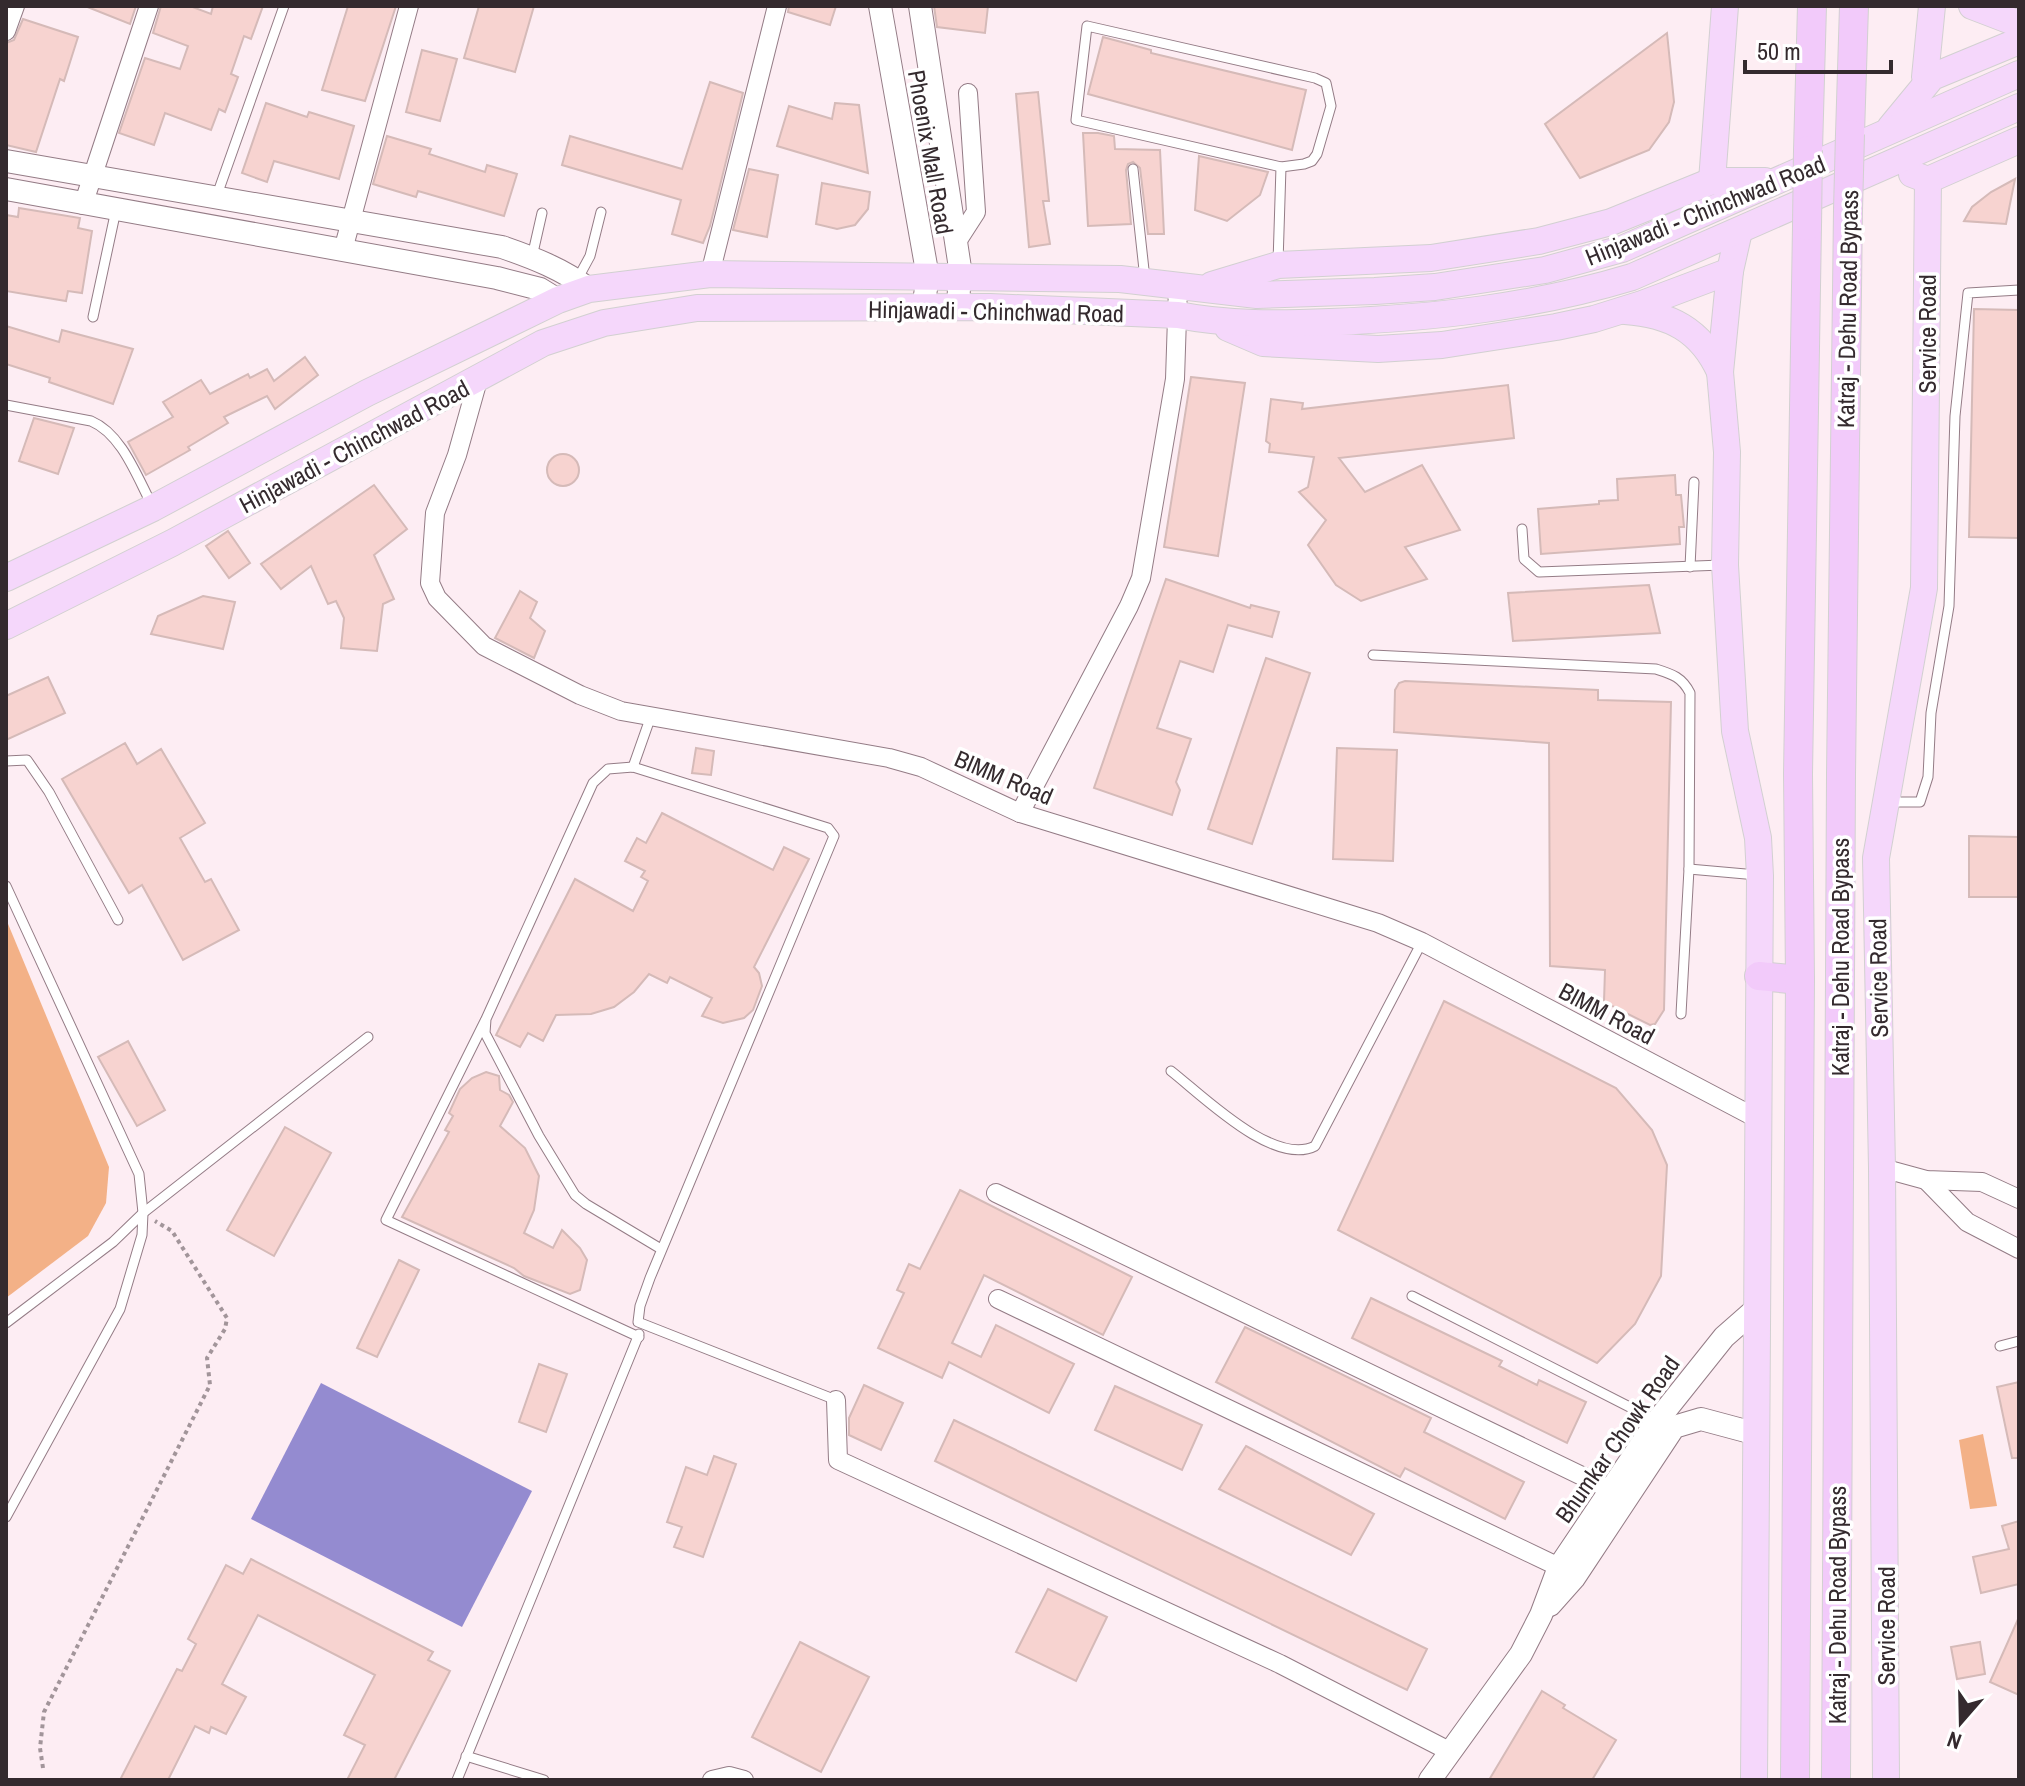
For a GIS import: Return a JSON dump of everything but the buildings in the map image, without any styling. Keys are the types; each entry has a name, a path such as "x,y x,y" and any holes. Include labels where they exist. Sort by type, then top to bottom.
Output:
{"highway":[{"name":"Katraj - Dehu Road Bypass","path":"1795,1780 1800,980 1798,774 1812,6"},
{"name":"Katraj - Dehu Road Bypass","path":"1836,1780 1841,775 1848,210 1854,6"},
{"path":"1759,976 1800,980"}],"main road":[{"path":"1712,181 1725,6"},
{"path":"1925,77 1932,6"},
{"path":"1972,6 2019,24"},
{"path":"1885,134 1932,77 2019,41"},
{"name":"Hinjawadi - Chinchwad Road","path":"6,578 153,508 367,393 583,285 710,274 1120,279 1257,295 1435,287 1545,270 1622,249 2019,74"},
{"name":"Hinjawadi - Chinchwad Road","path":"6,626 172,543 543,343 604,323 697,308 990,307 1178,315 1258,324 1407,318 1550,299 1632,277 2019,107"},
{"path":"1886,166 1928,180 2019,140"},
{"name":"Service Road","path":"1886,1780 1882,1168 1876,858 1924,588 1928,180"},
{"path":"1730,271 1621,310 1556,327 1442,345 1378,349 1263,343 1214,321 1191,287 1278,265 1431,258 1539,241 1611,222 1712,181 1777,181"},
{"path":"1739,231 1730,271 1720,372 1727,452 1725,565 1735,731 1758,838 1760,876 1754,1780"},
{"path":"1621,310 1642,312 1694,334 1711,352 1720,372"}],"street":[{"path":"6,31 15,6"},
{"path":"83,205 149,6"},
{"path":"343,250 409,6"},
{"path":"710,274 777,6"},
{"name":"Phoenix Mall Road","path":"880,6 928,277 923,307"},
{"name":"Phoenix Mall Road","path":"920,6 961,278 958,308"},
{"path":"956,243 976,212 968,93"},
{"path":"6,161 502,247 569,274 583,285"},
{"path":"6,189 497,278 540,289 558,300"},
{"path":"1020,813 1141,578 1175,379 1178,315 1191,287"},
{"name":"BIMM Road","path":"478,380 457,455 435,513 430,583 437,598 484,646 580,695 621,711 889,758 921,767 1020,813 1378,923 1422,942 1758,1119"},
{"path":"1882,1168 1926,1180 1982,1182 2019,1199"},
{"path":"1926,1180 1967,1222 2019,1249"},
{"path":"996,1193 1611,1490"},
{"path":"998,1299 1559,1567"},
{"name":"Bhumkar Chowk Road","path":"1541,1615 1574,1578 1665,1424 1724,1337 1757,1308"},
{"path":"836,1400 838,1460 1280,1664 1449,1751"},
{"name":"Bhumkar Chowk Road","path":"1430,1780 1521,1654 1541,1615 1559,1567 1611,1490 1665,1424 1701,1419 1757,1434"},
{"path":"712,1780 729,1776 744,1780"}],"lane":[{"path":"216,199 284,6"},
{"path":"1087,26 1326,83 1331,106 1317,154 1312,161 1304,164 1281,167 1076,120 1087,26"},
{"path":"1278,265 1281,167"},
{"path":"1133,169 1145,282"},
{"path":"93,317 116,210"},
{"path":"583,285 601,212"},
{"path":"532,257 542,213"},
{"path":"1884,802 1920,802 1928,777 1931,713 1949,606 1955,416 1968,293 2019,290"},
{"path":"6,405 104,426 137,476 153,508"},
{"path":"1690,567 1694,482"},
{"path":"1522,529 1524,559 1539,572 1725,565"},
{"path":"1373,655 1656,669 1673,674 1684,682 1690,693 1689,869 1681,1014"},
{"path":"633,767 651,716"},
{"path":"6,761 27,760 49,792 118,920"},
{"path":"457,1780 639,1337 640,1306 661,1249 834,836 828,828 633,767 608,769 593,783 489,1011 386,1220 639,1337"},
{"path":"1689,869 1760,876"},
{"path":"6,886 139,1174 143,1213 142,1235 120,1309 6,1517"},
{"path":"1171,1071 1257,1138 1275,1147 1306,1151 1315,1146 1422,942"},
{"path":"489,1011 485,1033 539,1136 575,1195 661,1249"},
{"path":"6,1323 113,1242 143,1213 368,1037"},
{"path":"1412,1296 1665,1424"},
{"path":"638,1322 836,1400"},
{"path":"2000,1346 2019,1341"},
{"path":"466,1756 544,1780"}],"path":[{"path":"43,1768 40,1748 44,1712 210,1385 207,1358 225,1329 227,1318 172,1231 143,1213"}],"shaded area":[{"path":"6,919 109,1167 106,1203 88,1236 6,1298"},
{"path":"321,1383 532,1491 462,1627 251,1519"},
{"path":"1983,1434 1997,1506 1970,1509 1959,1440"}]}
